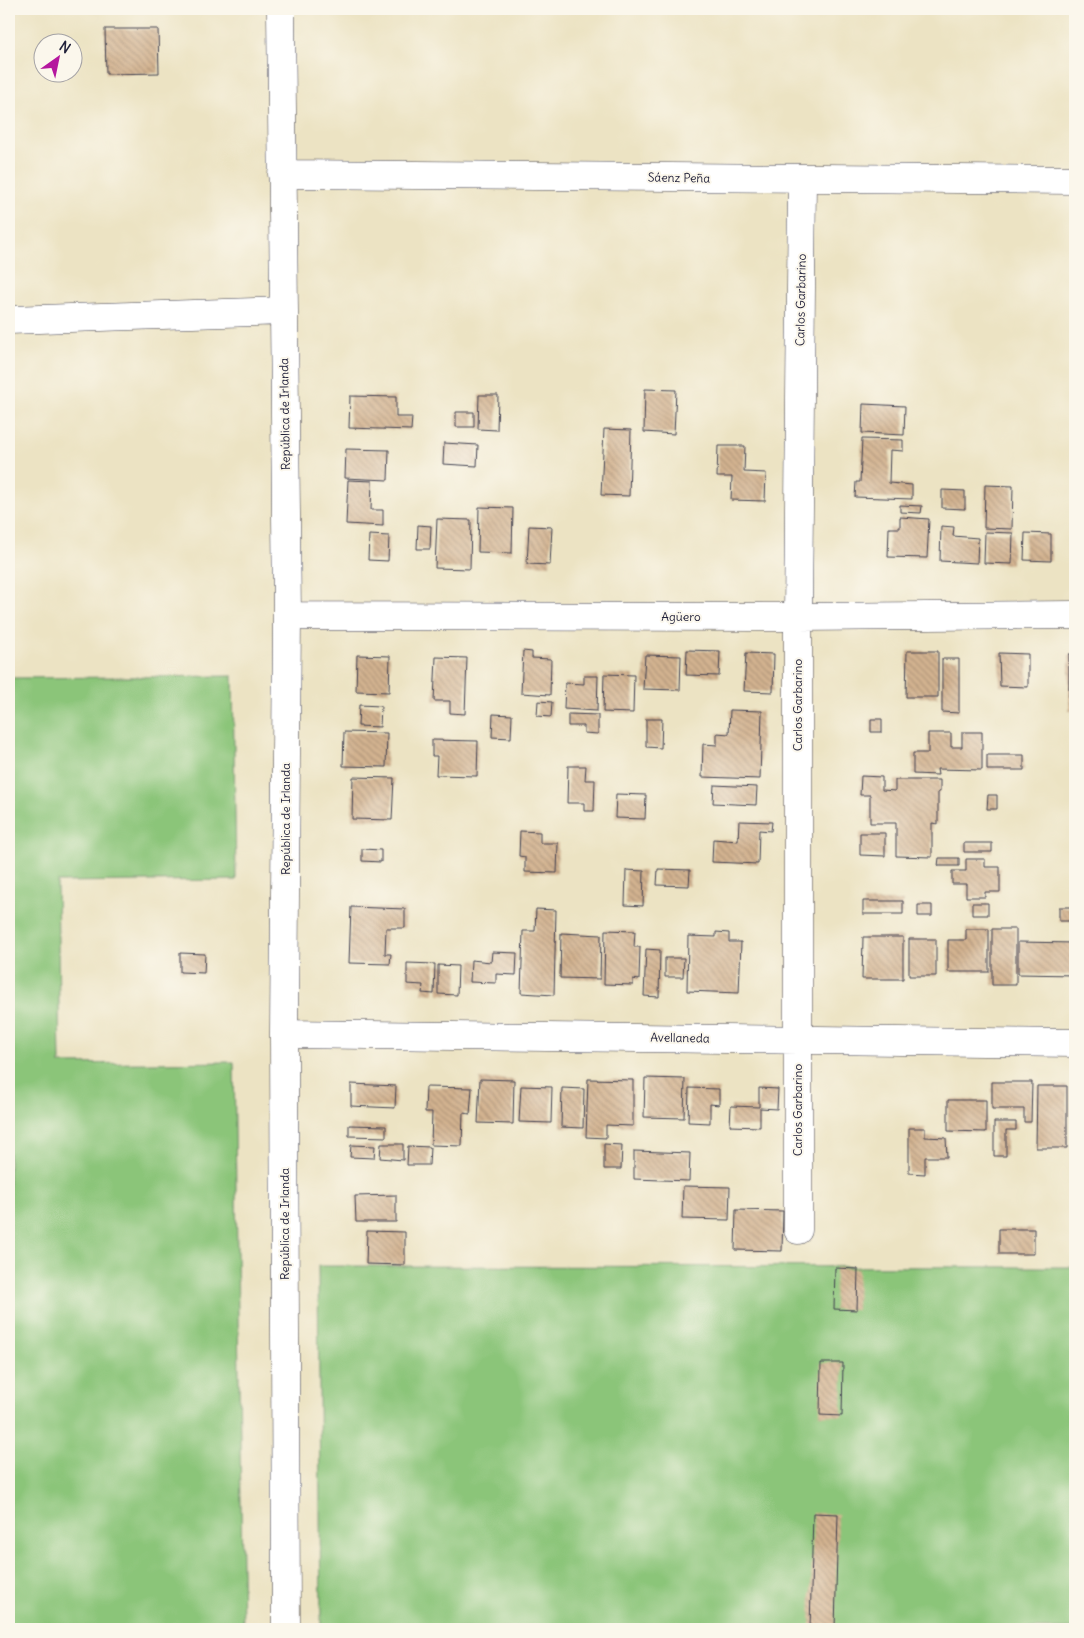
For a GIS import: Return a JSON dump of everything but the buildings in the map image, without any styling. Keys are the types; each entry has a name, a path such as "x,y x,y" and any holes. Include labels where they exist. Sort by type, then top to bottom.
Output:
{"street":[{"name":"República de Irlanda","path":"281,9 287,616 284,1034 286,1629"},
{"name":"Sáenz Peña","path":"282,174 1075,180"},
{"name":"Carlos Garbarino","path":"798,1230 798,617 802,179"},
{"path":"9,320 284,312"},
{"name":"Agüero","path":"287,616 798,617 1075,615"},
{"name":"Avellaneda","path":"284,1034 1075,1043"}],"green space":[{"path":"233,676 236,880 57,882 60,1064 234,1062 243,1629 9,1629 9,678"},
{"path":"318,1266 1075,1267 1075,1629 321,1629"}]}
